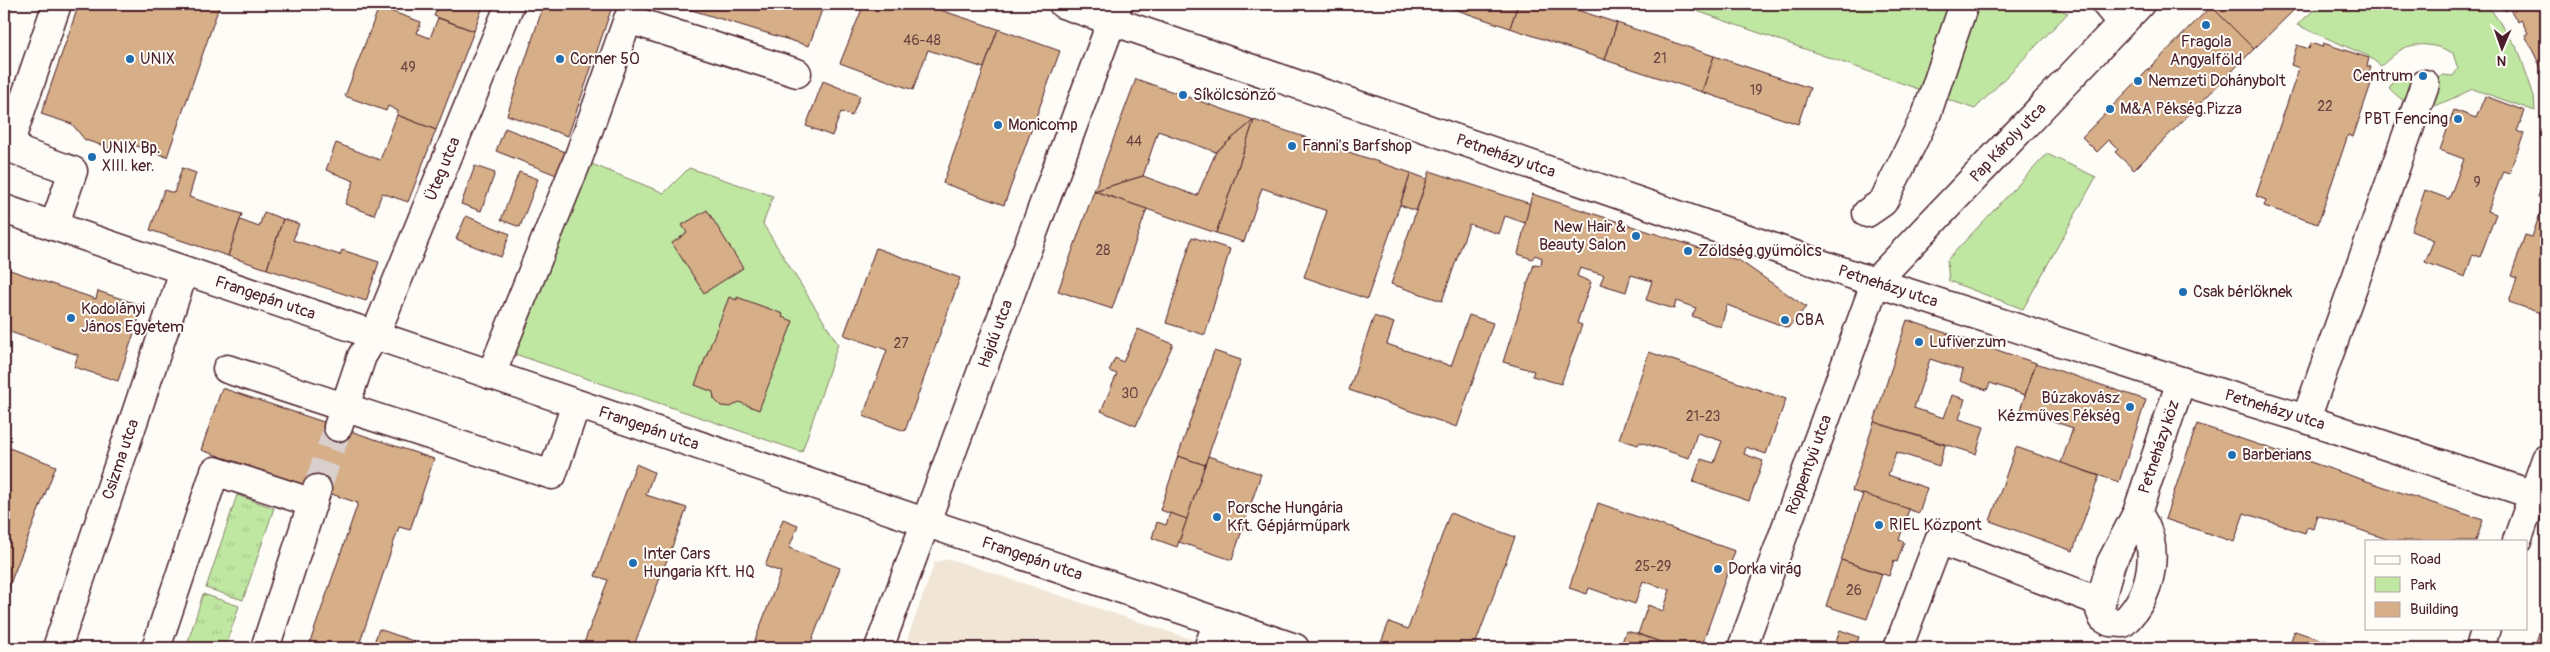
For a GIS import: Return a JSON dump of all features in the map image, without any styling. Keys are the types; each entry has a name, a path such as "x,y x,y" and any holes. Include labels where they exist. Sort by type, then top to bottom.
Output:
{"street":[{"path":"54,226 73,171 18,151 12,136 57,4"},
{"name":"Üteg utca","path":"341,417 362,356 375,335 510,4"},
{"name":"Petneházy utca","path":"1063,4 1114,12 1876,281 2181,381 2306,419 2539,497"},
{"path":"1867,213 1884,202 1928,113 1964,4"},
{"name":"Pap Károly utca","path":"1876,281 2113,13 2140,4"},
{"name":"Hajdú utca","path":"880,648 1114,12"},
{"path":"491,375 578,159 628,18 797,73"},
{"path":"2306,419 2425,84"},
{"name":"Frangepán utca","path":"4,209 1295,648"},
{"name":"Csizma utca","path":"57,648 184,271"},
{"name":"Röppentyű utca","path":"1742,648 1876,281"},
{"path":"227,369 341,417 552,476 576,404"},
{"name":"Petneházy köz","path":"2137,513 2148,528 2152,548 2150,574 2142,598 2123,623 2110,622 2103,618 2100,610 2111,563 2137,513 2181,381"},
{"path":"2517,540 2539,497 2546,459"},
{"path":"156,648 215,471 315,496 264,648"},
{"path":"1898,648 1939,540 2101,602"},
{"path":"1208,648 1218,622"},
{"path":"2480,648 2485,630"}],"shaded area":[{"path":"950,559 1218,648 904,648 935,562"}],"green space":[{"path":"1677,4 2044,4 2068,13 1975,109"},
{"path":"2321,4 2487,4 2518,49 2534,96 2535,111 2473,89 2439,104 2420,107 2410,104 2389,88 2395,79 2404,75 2414,85 2433,81 2443,75 2453,76 2458,69 2453,53 2434,46 2412,46 2399,51 2381,66 2368,56 2297,25"},
{"path":"2047,154 2096,177 2023,309 1949,281 1947,260"},
{"path":"589,163 664,193 689,168 773,196 763,224 838,344 802,452 509,352"},
{"path":"237,495 274,508 243,600 206,588"},
{"path":"203,594 239,606 225,648 186,648"}],"building":[{"name":"UNIX","path":"79,4 220,4 167,157 131,144 110,148 85,140 72,124 41,114"},
{"path":"439,4 484,4 474,31 434,16"},
{"name":"Corner 50","path":"544,4 613,4 568,136 507,115"},
{"path":"672,4 824,4 809,46"},
{"path":"864,4 922,4 998,29 984,68 928,50 913,90 840,63"},
{"path":"1439,4 1518,4 1510,28"},
{"path":"1518,4 1559,4 1617,23 1605,60 1510,28"},
{"path":"2205,4 2300,4 2254,49"},
{"path":"2499,4 2546,4 2546,78 2525,35 2528,33 2521,20 2518,22 2509,8 2506,11"},
{"path":"2211,6 2254,49 2134,170 2115,152 2118,149 2109,140 2097,152 2082,137"},
{"path":"379,7 421,22 417,33 430,38 438,18 474,31 436,130 397,115 398,111 388,106 386,111 345,96"},
{"path":"1617,23 1714,56 1702,92 1605,60"},
{"name":"Monicomp","path":"998,29 1060,51 1004,205 943,183"},
{"path":"2311,43 2322,47 2323,43 2369,58 2367,66 2371,67 2368,76 2373,78 2353,137 2348,135 2318,224 2264,206 2266,200 2256,196 2299,68 2291,65 2297,45 2309,49"},
{"path":"1714,56 1810,88 1798,124 1702,92"},
{"path":"1136,79 1254,120 1216,152 1158,131 1143,176 1094,191"},
{"path":"823,81 860,96 852,116 841,112 832,136 806,126"},
{"path":"2485,96 2525,111 2517,131 2524,134 2509,173 2503,171 2488,211 2496,214 2480,257 2473,254 2465,277 2425,262 2434,240 2411,231 2425,190 2449,199 2464,159 2440,150 2454,110 2476,118"},
{"path":"397,115 436,130 408,202 382,193 374,215 345,204 354,181 326,170 336,143 380,160"},
{"path":"1254,120 1411,173 1367,299 1304,277 1327,211 1262,188 1244,242 1216,233"},
{"path":"1254,120 1216,233 1094,191 1143,176 1197,196 1216,152"},
{"path":"505,128 568,153 559,176 496,151"},
{"path":"475,166 495,173 481,211 461,204"},
{"path":"182,168 196,173 189,197 242,214 228,256 150,230 164,190 174,193"},
{"path":"1430,171 1531,204 1525,223 1505,216 1499,234 1469,224 1442,301 1391,284"},
{"path":"519,172 538,179 520,227 501,220"},
{"path":"2546,172 2546,315 2509,302 2517,278 2511,276 2525,235 2532,237 2545,199 2538,197"},
{"path":"1411,173 1427,179 1416,211 1400,205"},
{"path":"1094,191 1147,209 1112,309 1058,291"},
{"path":"1532,194 1740,261 1806,307 1788,328 1727,305 1721,327 1692,316 1696,308 1676,301 1674,309 1646,300 1652,281 1631,275 1626,292 1600,284 1604,275 1580,268 1577,276 1591,282 1577,323 1582,325 1561,384 1532,376 1534,371 1503,362 1534,264 1541,265 1542,258 1535,255 1532,259 1518,254"},
{"path":"707,210 743,268 704,293 672,243 687,233 682,225"},
{"path":"264,212 283,219 267,269 228,256 240,220 259,227"},
{"path":"466,216 510,234 501,257 456,239"},
{"path":"283,219 299,224 293,240 340,255 342,250 379,262 366,301 267,269"},
{"path":"1192,237 1230,249 1205,335 1166,323"},
{"path":"876,248 960,278 905,431 863,416 887,350 844,335"},
{"name":"Kodolányi János Egyetem","path":"4,268 96,299 98,291 143,306 118,381 74,367 78,355 4,330"},
{"path":"729,297 737,300 737,297 783,314 782,317 793,321 759,410 739,402 731,407 721,406 714,399 713,392 695,385"},
{"path":"1469,315 1493,323 1457,427 1349,390 1374,316 1394,323 1387,344 1451,366"},
{"path":"1907,320 2036,363 2025,395 1990,383 1987,390 1960,381 1963,370 1930,359 1914,408 1944,418 1952,395 1965,399 1959,419 1984,427 1976,454 1874,422"},
{"path":"1138,329 1173,344 1136,426 1101,411 1117,374 1109,371 1115,358 1123,362"},
{"path":"1214,351 1241,360 1205,465 1178,456"},
{"path":"1649,352 1786,399 1766,454 1746,447 1744,454 1763,461 1749,501 1693,482 1701,459 1714,463 1722,441 1697,433 1689,458 1640,442 1638,445 1619,439"},
{"path":"2036,363 2146,400 2119,482 2061,463 2073,428 2020,410"},
{"path":"222,388 434,459 410,530 399,527 358,648 308,648 358,503 201,450"},
{"path":"1874,422 1945,445 1939,466 1896,452 1888,475 1927,488 1919,513 1852,491"},
{"path":"2197,424 2483,520 2476,540 2389,540 2317,515 2313,529 2307,527 2305,533 2244,513 2234,542 2165,519"},
{"path":"4,446 56,466 4,599"},
{"path":"2016,447 2099,476 2073,551 1990,521"},
{"path":"1178,456 1205,465 1187,519 1160,510"},
{"path":"1208,456 1261,474 1232,560 1179,542"},
{"name":"Inter Cars Hungaria Kft. HQ","path":"636,464 654,472 646,495 687,508 633,648 582,648 608,580 595,576"},
{"name":"RIEL Központ","path":"1863,494 1909,509 1899,540 1904,542 1897,562 1894,561 1889,576 1841,560"},
{"path":"1598,503 1735,551 1701,648 1677,648 1638,634 1648,605 1663,611 1670,590 1643,581 1635,604 1589,588 1587,594 1569,588"},
{"path":"1170,513 1187,519 1177,547 1152,538 1157,522 1166,525"},
{"path":"1450,513 1515,537 1474,648 1379,648 1389,622 1408,629"},
{"path":"783,519 798,525 789,548 840,568 809,648 752,648 781,572 765,566"},
{"path":"1841,560 1882,574 1867,619 1826,606"},
{"path":"2546,612 2546,648 2534,648"},
{"path":"379,629 433,648 372,648"},
{"path":"1840,630 1859,637 1855,648 1834,648"},
{"path":"1626,631 1638,634 1677,648 1620,648"},
{"path":"2294,631 2330,642 2328,648 2289,648"},
{"path":"1531,641 1552,648 1527,648"}],"tunnel":[{"path":"317,489 338,427"}],"place":[{"name":"Fragola Angyalföld","path":"2206,25"},
{"name":"UNIX","path":"130,59"},
{"name":"Corner 50","path":"560,59"},
{"name":"Centrum","path":"2423,76"},
{"name":"Nemzeti Dohánybolt","path":"2138,81"},
{"name":"Síkölcsönző","path":"1183,95"},
{"name":"M&A Pékség.Pizza","path":"2110,109"},
{"name":"PBT Fencing","path":"2458,119"},
{"name":"Monicomp","path":"998,125"},
{"name":"Fanni's Barfshop","path":"1292,146"},
{"name":"UNIX Bp. XIII. ker.","path":"92,157"},
{"name":"New Hair & Beauty Salon","path":"1636,236"},
{"name":"Zöldség gyümölcs","path":"1688,251"},
{"name":"Csak bérlőknek","path":"2183,292"},
{"name":"Kodolányi János Egyetem","path":"71,318"},
{"name":"CBA","path":"1785,320"},
{"name":"Lufiverzum","path":"1919,342"},
{"name":"Búzakovász Kézműves Pékség","path":"2130,407"},
{"name":"Barberians","path":"2232,455"},
{"name":"Porsche Hungária Kft. Gépjárműpark","path":"1217,517"},
{"name":"RIEL Központ","path":"1879,525"},
{"name":"Inter Cars Hungaria Kft. HQ","path":"633,563"},
{"name":"Dorka virág","path":"1718,569"}]}
